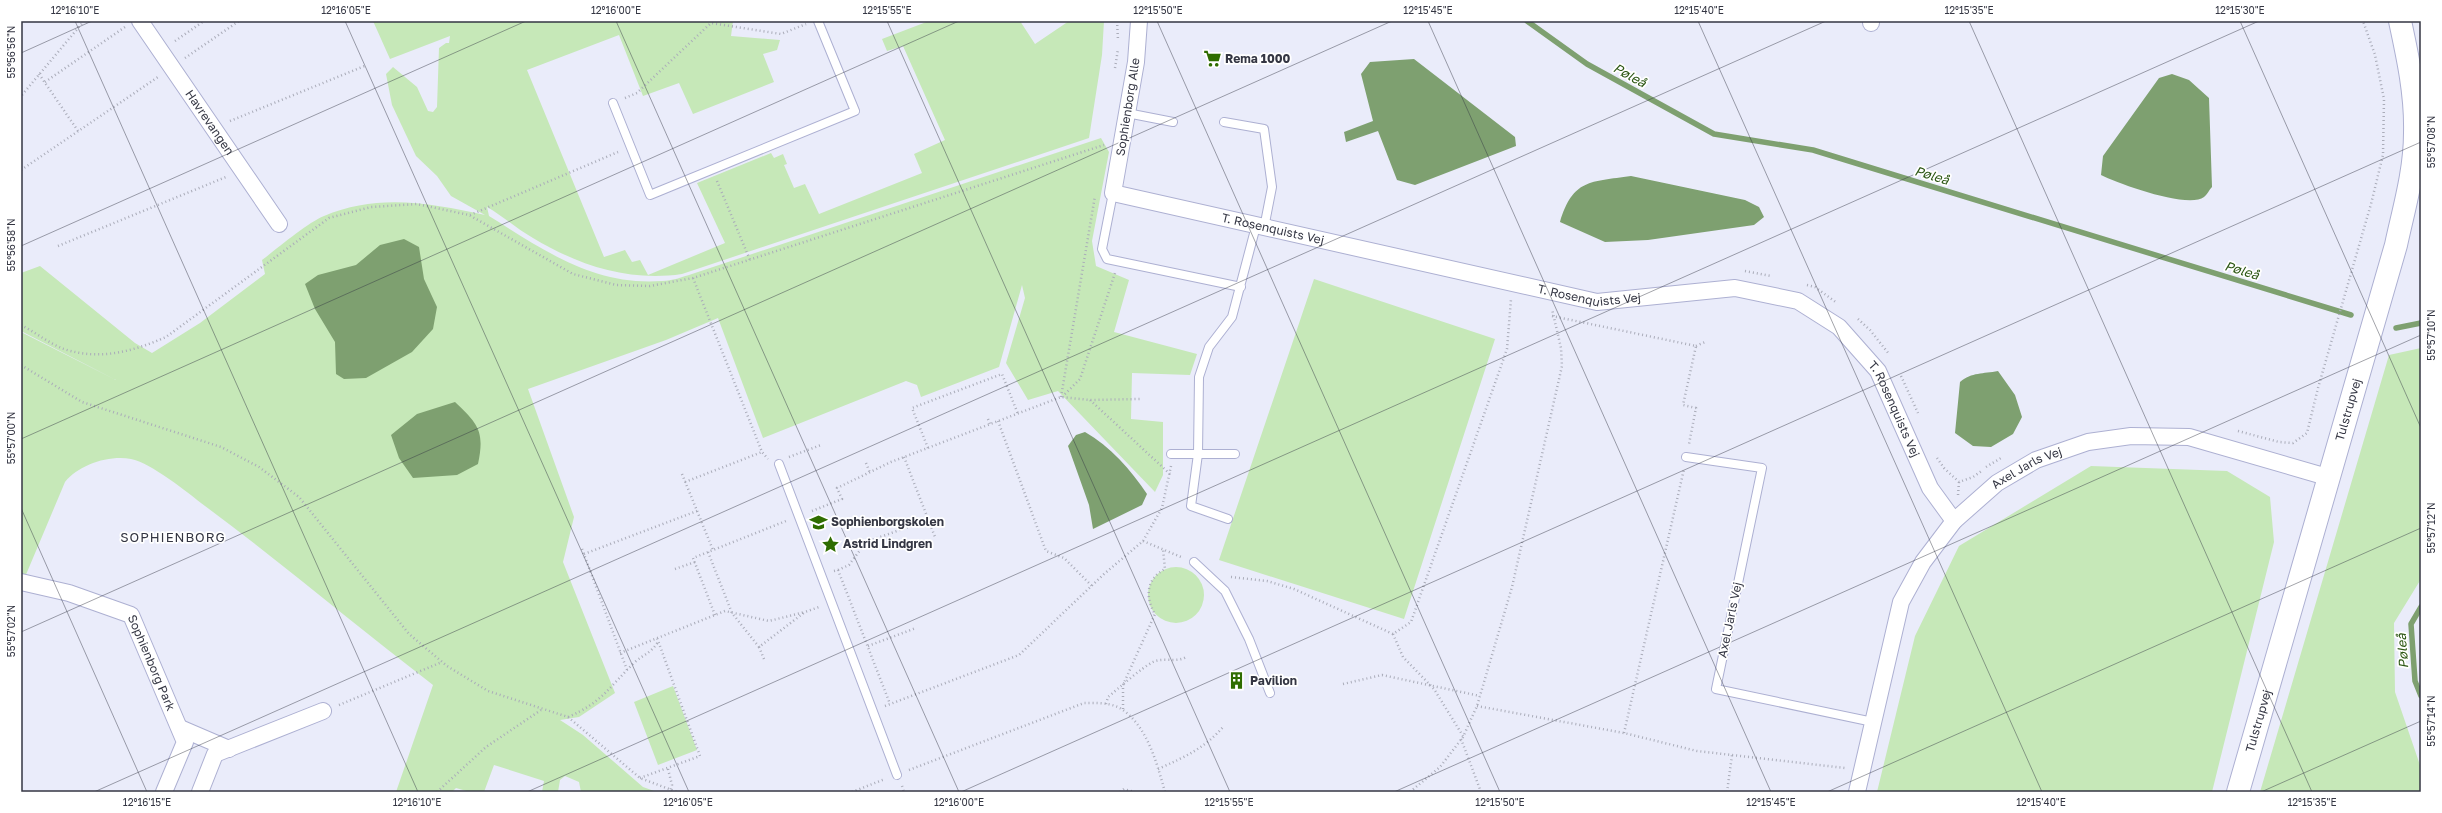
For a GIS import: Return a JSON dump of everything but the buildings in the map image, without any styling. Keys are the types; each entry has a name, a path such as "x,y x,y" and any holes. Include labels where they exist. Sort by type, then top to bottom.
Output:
{"street":[{"name":"Sophienborg Alle","path":"1113,193 1136,62 1139,21"},
{"name":"Tulstrupvej","path":"2238,792 2396,245 2409,190 2416,133 2410,65 2400,21"},
{"name":"Havrevangen","path":"133,23 160,51 278,224"},
{"name":"T. Rosenquists Vej","path":"1113,193 1597,302 1735,288 1798,300 1839,327 1878,371 1930,488 1954,521"},
{"name":"Axel Jarls Vej","path":"1857,792 1901,602 1923,562 1954,521 1997,483 2036,460 2088,442 2131,436 2189,437 2328,477"},
{"name":"Sophienborg Park","path":"21,582 69,593 131,615 185,742 164,792"},
{"path":"200,792 215,754 323,711"},
{"path":"180,728 229,749"}],"lane":[{"path":"613,103 650,195 713,170 855,111 818,21"},
{"path":"1127,113 1173,122"},
{"path":"1224,122 1264,129 1272,187 1232,318 1209,348 1199,377 1198,454 1191,506 1228,519"},
{"path":"1113,193 1102,248 1107,258 1118,262 1242,287"},
{"path":"1172,454 1235,454"},
{"name":"Axel Jarls Vej","path":"1686,457 1762,468 1716,690 1873,722"},
{"path":"778,464 897,775"},
{"path":"1194,562 1225,591 1250,639 1270,693"}],"path":[{"path":"22,95 84,21"},
{"path":"160,51 204,21"},
{"path":"21,170 239,21"},
{"path":"613,103 637,93 711,23 781,34 812,21"},
{"path":"1114,75 1119,42 1117,21"},
{"path":"2236,431 2280,442 2293,443 2307,432 2371,204 2381,162 2385,120 2384,99 2375,56 2363,21"},
{"path":"45,82 133,23"},
{"path":"213,128 366,65"},
{"path":"39,74 78,131"},
{"path":"1102,152 1105,137"},
{"path":"21,325 64,349 97,355 136,350 166,337 329,218 371,206 417,204 469,215 573,274 623,285 650,286 693,278 1103,145 1122,148"},
{"path":"469,215 631,146"},
{"path":"58,246 242,170"},
{"path":"713,170 750,260"},
{"path":"1061,397 1096,192"},
{"path":"715,615 693,558 842,499 837,488 904,457 1061,397 1080,379 1118,262"},
{"path":"1742,271 1749,270 1775,277"},
{"path":"693,278 762,452 768,460 778,464 783,460 821,445"},
{"path":"1802,283 1815,287 1839,304"},
{"path":"1393,634 1411,622 1506,349 1513,284"},
{"path":"1410,792 1440,767 1462,738 1477,706 1512,587 1562,366 1561,348 1552,316 1552,293"},
{"path":"1552,316 1696,346 1705,342"},
{"path":"1855,317 1870,330 1893,360"},
{"path":"1624,734 1696,408 1683,405 1696,346"},
{"path":"21,365 82,402 221,447 259,467 299,497 409,634 442,662 488,691 541,710 568,717 640,778 670,791 677,792"},
{"path":"928,448 912,408 1002,374 1018,414"},
{"path":"1900,374 1914,401 1919,416"},
{"path":"1061,397 1090,400 1140,399"},
{"path":"1090,400 1170,474"},
{"path":"988,419 990,424"},
{"path":"998,421 1046,551 1064,558 1092,586"},
{"path":"686,482 762,452"},
{"path":"872,711 1018,655 1143,541 1162,508 1170,474 1172,454"},
{"path":"1937,457 1944,468 1959,482 1973,477 1993,462 2005,456"},
{"path":"904,457 935,537"},
{"path":"866,463 870,473"},
{"path":"682,474 713,550"},
{"path":"584,554 697,511"},
{"path":"821,576 849,565 866,542 928,520"},
{"path":"1143,541 1194,562"},
{"path":"582,549 627,670"},
{"path":"1123,709 1123,685 1155,614 1150,606 1148,591 1152,581 1165,569 1164,550"},
{"path":"708,552 732,613 759,647 764,659"},
{"path":"675,569 695,562"},
{"path":"838,570 890,704"},
{"path":"1229,576 1236,579 1267,581 1294,589 1393,634 1403,657 1431,686 1462,738 1481,792"},
{"path":"620,653 724,611 769,622 831,603"},
{"path":"759,647 805,612"},
{"path":"868,646 916,628"},
{"path":"640,778 700,756 657,638"},
{"path":"568,717 584,710 600,699 636,661 650,653 659,642"},
{"path":"1106,704 1108,697 1152,662 1163,659 1181,660 1186,657"},
{"path":"323,711 442,662"},
{"path":"1343,684 1382,675 1480,696"},
{"path":"852,792 1084,704 1106,704 1123,709 1140,728 1158,769 1165,792"},
{"path":"1477,706 1624,734 1697,751 1862,770"},
{"path":"437,792 486,747 541,710"},
{"path":"1158,769 1188,756 1212,740 1224,726"},
{"path":"1727,792 1732,755"},
{"path":"668,769 672,785 670,791"},
{"path":"1120,792 1124,789 1134,792"}],"shaded area":[{"path":"373,21 733,21 731,36 780,40 777,50 763,54 774,82 693,114 679,83 643,96 619,35 527,70 604,257 625,250 632,262 640,260 648,275 725,243 697,183 771,153 774,158 783,154 787,164 784,165 794,188 805,184 819,214 922,173 914,154 945,140 903,46 887,51 882,39 929,21 1020,21 1035,44 1069,21 1104,21 1102,55 1089,138 682,274 642,276 604,269 586,263 550,248 521,231 499,214 487,207 489,216 550,253 591,272 614,278 637,281 666,281 677,279 1101,138 1109,152 1092,241 1096,266 1129,280 1114,332 1197,354 1190,375 1132,373 1131,419 1163,422 1163,475 1155,492 1058,391 1028,400 1006,363 1025,298 1022,285 999,367 921,397 917,385 906,381 763,438 718,318 666,340 528,389 574,517 563,562 615,693 579,717 560,720 583,735 643,787 657,792 581,792 579,782 565,776 560,780 558,792 542,792 544,781 494,765 484,792 470,792 456,788 452,792 396,792 433,685 189,493 148,466 131,459 122,458 104,460 86,466 65,482 25,577 21,576 21,332 116,380 21,331 21,273 40,266 135,343 152,353 200,323 265,274 262,260 301,230 324,216 364,204 384,202 424,204 485,215 451,196 437,176 416,156 392,105 386,74 393,67 417,87 428,111 433,112 437,107 439,48 446,43 449,43 450,36 390,59"},
{"path":"1414,59 1515,137 1516,146 1415,185 1397,180 1378,131 1346,142 1344,132 1373,121 1361,74 1370,62"},
{"path":"2172,74 2189,80 2209,98 2212,187 2204,197 2196,200 2169,198 2153,194 2122,184 2101,175 2103,156 2159,78"},
{"path":"1631,176 1745,200 1759,207 1764,217 1754,225 1648,240 1605,242 1560,222 1565,208 1577,190 1594,182"},
{"path":"404,239 419,247 424,279 437,307 433,329 412,352 366,378 344,379 336,374 335,342 315,309 305,284 318,275 356,265 380,245"},
{"path":"1314,279 1495,339 1404,619 1219,560"},
{"path":"2421,348 2421,579 2394,623 2395,692 2421,768 2421,792 2260,792 2389,355"},
{"path":"1998,371 2015,395 2022,417 2013,434 1991,447 1973,446 1955,433 1960,382 1969,376"},
{"path":"455,402 469,416 478,429 481,443 478,464 457,475 413,478 399,458 391,435 417,414"},
{"path":"1085,432 1103,444 1119,459 1147,494 1142,505 1093,529 1089,505 1068,446 1076,435"},
{"path":"2091,466 2227,471 2270,497 2274,542 2212,792 1877,792 1915,636 1959,546"},
{"path":"1171,567 1181,567 1196,575 1202,584 1204,595 1202,606 1196,615 1181,623 1171,623 1160,618 1153,611 1148,600 1148,590 1153,579 1160,572"},
{"path":"673,686 697,750 658,765 634,702"}],"waterway":[{"name":"Pøleå","path":"1527,21 1587,64 1714,134 1813,150 2351,315"},
{"name":"Pøleå","path":"2396,328 2421,323"},
{"name":"Pøleå","path":"2421,607 2411,624 2415,681 2421,696"}],"place":[{"name":"Rema 1000","path":"1212,59"},
{"name":"Sophienborgskolen","path":"818,522"},
{"name":"Astrid Lindgren","path":"830,544"},
{"name":"Pavilion","path":"1237,681"}],"district":[{"name":"SOPHIENBORG","path":"173,537"}]}
